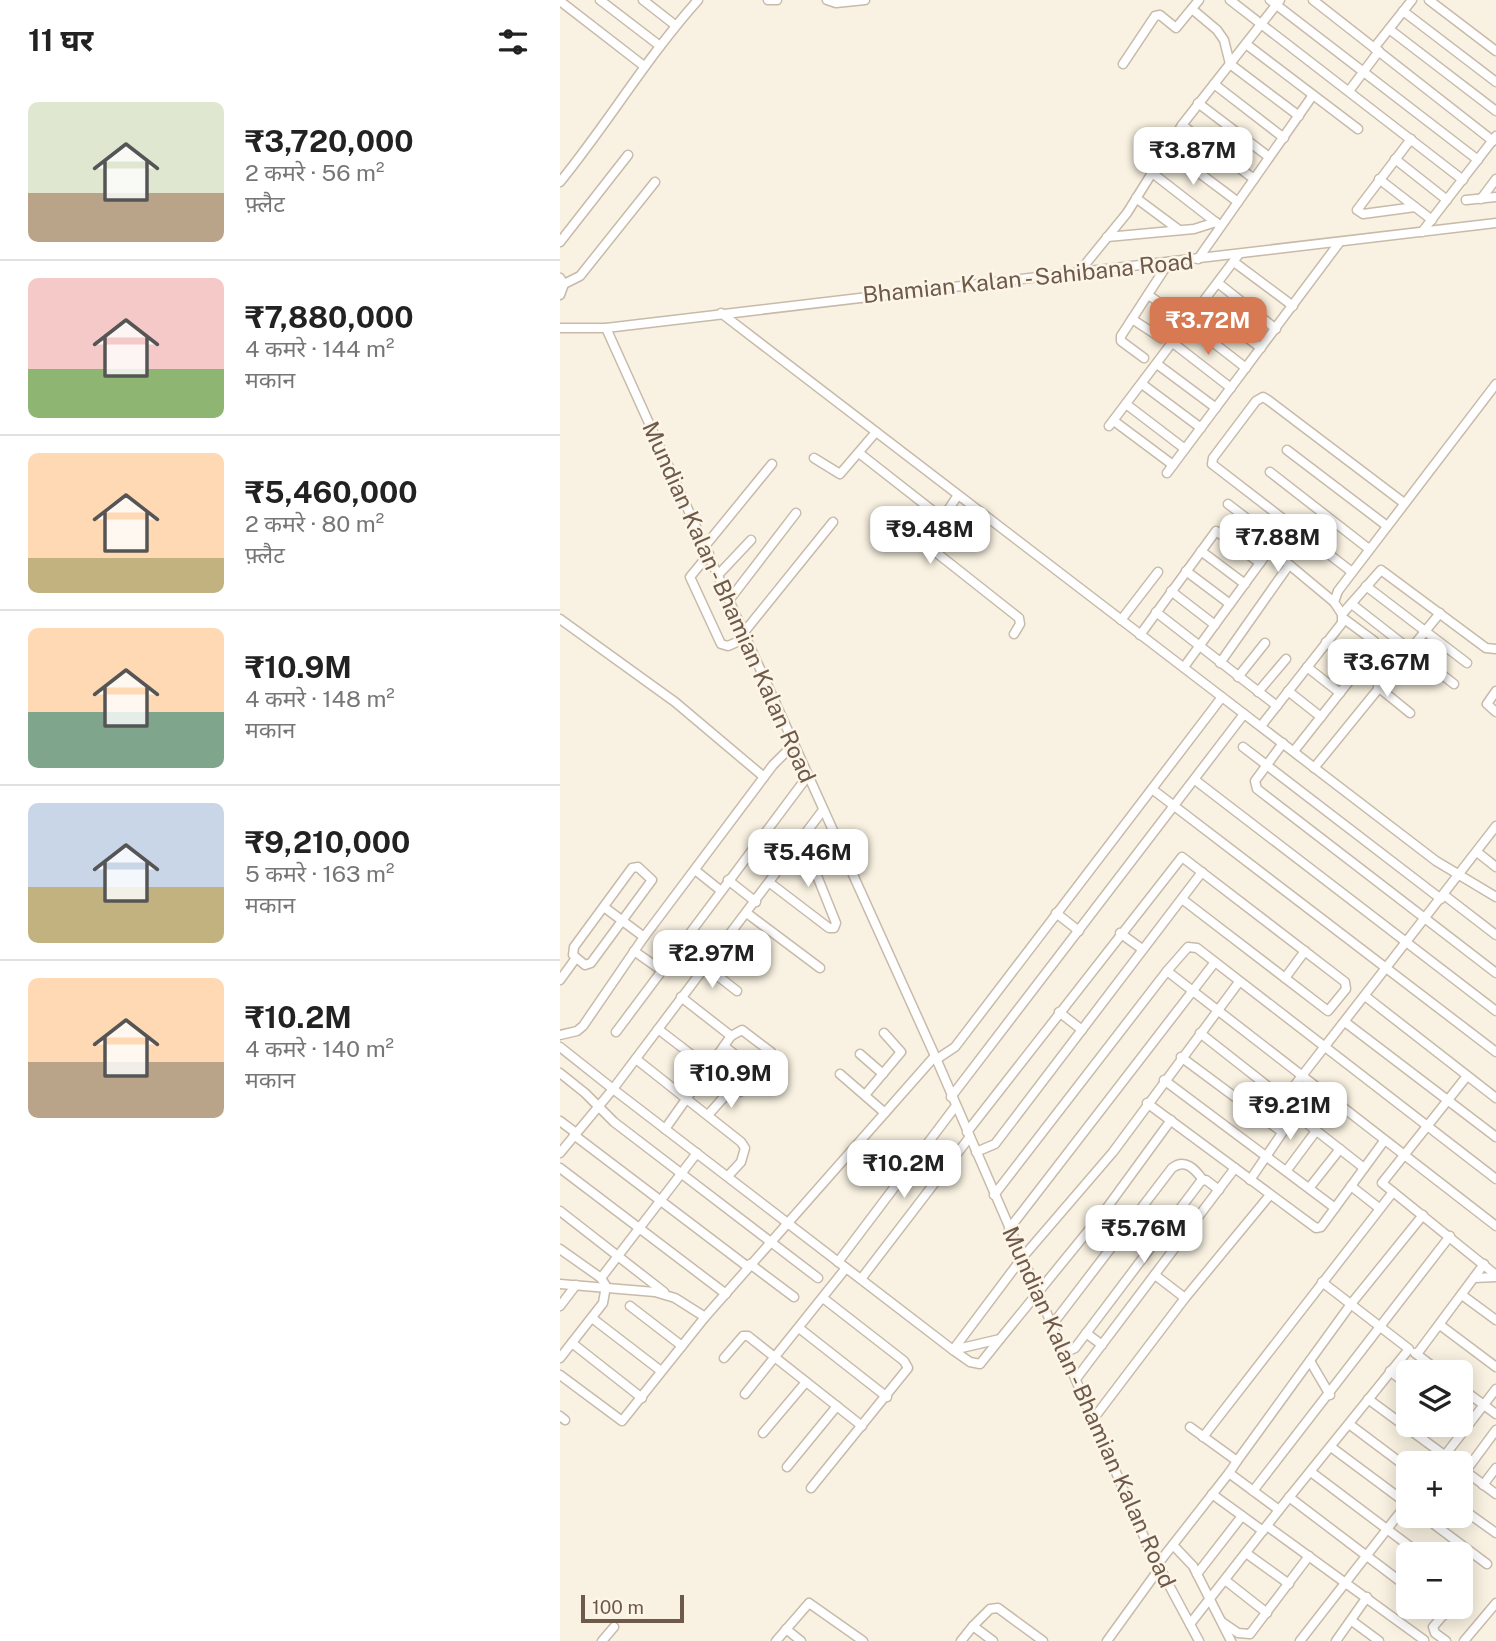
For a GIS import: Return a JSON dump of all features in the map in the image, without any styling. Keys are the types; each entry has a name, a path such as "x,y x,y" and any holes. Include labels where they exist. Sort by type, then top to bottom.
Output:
{"street":[{"path":"600,0 660,46"},
{"path":"643,0 675,25"},
{"path":"560,182 593,141 675,25 698,0"},
{"path":"768,0 777,0"},
{"path":"827,0 836,3 865,0"},
{"path":"1123,64 1155,16 1160,15 1176,28 1199,0"},
{"path":"1230,0 1463,180"},
{"path":"1313,0 1494,139 1422,232"},
{"path":"1349,91 1389,29 1412,0"},
{"path":"1429,0 1496,51"},
{"path":"560,1 644,66"},
{"path":"1079,272 1136,198 1166,148 1198,103 1261,25 1276,2 1478,160"},
{"path":"1192,9 1224,40 1230,64 1299,116"},
{"path":"1403,10 1496,82"},
{"path":"1389,29 1496,111"},
{"path":"1246,44 1358,129"},
{"path":"1214,84 1283,138"},
{"path":"1198,259 1218,224 1238,202 1313,95"},
{"path":"1198,103 1269,158"},
{"path":"1182,125 1254,179"},
{"path":"1410,139 1357,207 1358,212 1363,214 1415,206"},
{"path":"1166,148 1238,202"},
{"path":"560,242 628,155"},
{"path":"1395,159 1447,200"},
{"path":"1151,172 1218,224"},
{"path":"1379,179 1432,220"},
{"path":"1481,199 1496,179"},
{"path":"560,295 562,281 580,276 655,182"},
{"path":"1466,200 1496,197"},
{"path":"1136,198 1179,230"},
{"name":"Bhamian Kalan - Sahibana Road","path":"560,328 606,328 1169,262 1236,258 1496,223"},
{"path":"1107,237 1218,224"},
{"path":"1167,473 1339,243"},
{"path":"1173,465 1111,424 1236,258 1293,306"},
{"path":"1143,358 1120,339 1169,262"},
{"path":"1218,283 1276,328"},
{"path":"1148,295 1177,314"},
{"path":"1203,304 1261,348"},
{"path":"721,313 1314,768 1459,874 1496,897"},
{"path":"1132,318 1161,338"},
{"path":"1188,323 1247,368"},
{"name":"Mundian Kalan - Bhamian Kalan Road","path":"606,328 936,1057 955,1107 1158,1567 1199,1641"},
{"path":"1172,343 1231,388"},
{"path":"1157,364 1216,408"},
{"path":"1142,384 1201,428"},
{"path":"1334,601 1369,549 1496,384"},
{"path":"1352,572 1213,464 1213,458 1259,398 1268,400 1404,503"},
{"path":"1126,404 1185,449"},
{"path":"814,458 836,474 844,471 876,432"},
{"path":"1287,450 1387,526"},
{"path":"859,453 942,517"},
{"path":"772,464 690,577 723,646 746,634 833,522"},
{"path":"1270,472 1369,549"},
{"path":"958,495 928,537 929,546 1019,618 1020,624 1014,634"},
{"path":"1228,504 1289,551"},
{"path":"730,599 796,513"},
{"path":"1140,635 1213,533 1219,532 1260,563"},
{"path":"1294,751 1360,669 1376,644 1343,616 1334,601 1284,559 1304,535"},
{"path":"718,575 751,540"},
{"path":"1184,667 1276,541"},
{"path":"1200,551 1245,584"},
{"path":"1220,663 1289,565"},
{"path":"1186,570 1230,604"},
{"path":"1261,726 1381,570 1486,648 1496,649"},
{"path":"1121,620 1158,572"},
{"path":"1367,586 1468,663"},
{"path":"1171,592 1216,625"},
{"path":"1353,604 1454,684"},
{"path":"1156,612 1276,706"},
{"path":"1314,768 1440,613"},
{"path":"560,619 675,702 764,777"},
{"path":"1326,642 1360,669"},
{"path":"1238,677 1265,643"},
{"path":"1258,692 1286,659"},
{"path":"1307,667 1340,694"},
{"path":"1378,687 1410,713"},
{"path":"1288,691 1321,717"},
{"path":"1496,691 1487,704 1496,712"},
{"path":"560,1376 619,1420 625,1419 705,1317 770,1241 936,1057 955,1047 1222,697"},
{"path":"951,1097 1244,714"},
{"path":"1283,743 1255,781 1257,789 1496,973"},
{"path":"560,1035 577,1031 583,1026 644,937 764,777 793,745"},
{"path":"1243,747 1496,935"},
{"path":"616,1032 727,880 807,777"},
{"path":"1195,779 1496,1011"},
{"path":"1152,789 1496,1052"},
{"path":"560,1153 748,914 823,810"},
{"path":"1364,1168 1294,1114 1283,1104 1284,1099 1426,920 1496,826"},
{"path":"770,883 829,928 834,928 836,923 803,841"},
{"path":"1476,852 1496,867"},
{"path":"861,1279 1059,1012 1178,858 1185,858 1347,984 1332,1010 1326,1010 1182,899"},
{"path":"638,867 652,880 588,965 576,958 573,947 604,906 632,868 638,867"},
{"path":"695,870 720,890"},
{"path":"976,1152 995,1144 1202,872"},
{"path":"727,880 756,902"},
{"path":"604,906 644,937"},
{"path":"1056,913 1079,931"},
{"path":"748,914 820,968"},
{"path":"1120,933 1142,950"},
{"path":"725,941 756,964"},
{"path":"994,1195 1167,971 1184,950 1193,946 1496,1179"},
{"path":"634,951 660,970"},
{"path":"1285,978 1305,951"},
{"path":"560,979 576,958"},
{"path":"1009,1229 1214,962"},
{"path":"705,966 737,991"},
{"path":"1167,971 1496,1226"},
{"path":"953,1350 1022,1258 1082,1191 1239,982"},
{"path":"1365,996 1496,1098"},
{"path":"681,997 731,1035"},
{"path":"1059,1012 1082,1030"},
{"path":"1345,1022 1496,1137"},
{"path":"658,1028 736,1089 708,1115"},
{"path":"664,1129 731,1035 742,1030 771,1052"},
{"path":"865,1095 901,1052 884,1033"},
{"path":"1200,1034 1284,1099"},
{"path":"724,1046 757,1072"},
{"path":"560,1047 953,1350 970,1362 980,1364 1036,1291 1106,1209 1171,1121"},
{"path":"860,1054 883,1074"},
{"path":"1181,1057 1282,1132"},
{"path":"636,1059 746,1148 741,1162 728,1177"},
{"path":"560,1073 585,1093 597,1107 818,1278"},
{"path":"840,1074 885,1113"},
{"path":"1467,1076 1382,1184 1450,1236 1496,1276"},
{"path":"1164,1080 1335,1208"},
{"path":"1147,1103 1316,1228 1321,1227 1384,1141"},
{"path":"838,1262 955,1107"},
{"path":"1250,1180 1294,1114"},
{"path":"560,1121 660,1201 794,1297"},
{"path":"1287,1170 1316,1131"},
{"path":"1310,1187 1340,1149"},
{"path":"560,1358 603,1303 604,1282 618,1254 697,1153"},
{"path":"1052,1325 1172,1168 1182,1164 1189,1166 1203,1180 1219,1190"},
{"path":"560,1168 726,1294"},
{"path":"1076,1379 1235,1168"},
{"path":"1063,1353 1071,1352 1203,1180"},
{"path":"1351,1186 1378,1208"},
{"path":"1203,1437 1393,1192"},
{"path":"1094,1418 1185,1298 1270,1195"},
{"path":"560,1211 666,1294 705,1317"},
{"path":"1107,1641 1173,1545 1351,1304 1423,1215"},
{"path":"1167,1227 1182,1239"},
{"path":"1253,1490 1382,1328 1450,1236"},
{"path":"560,1248 604,1282"},
{"path":"1190,1624 1391,1371 1440,1325 1484,1264"},
{"path":"745,1394 846,1268"},
{"path":"1155,1275 1185,1298"},
{"path":"1474,1278 1496,1276"},
{"path":"560,1284 604,1282 666,1294"},
{"path":"1322,1282 1425,1360"},
{"path":"560,1306 576,1285"},
{"path":"1462,1295 1496,1320"},
{"path":"811,1488 887,1397 905,1373 907,1364 823,1298"},
{"path":"630,1306 682,1346"},
{"path":"592,1318 662,1371"},
{"path":"1440,1325 1496,1367"},
{"path":"799,1328 887,1397"},
{"path":"1086,1332 1102,1345"},
{"path":"724,1358 746,1335 862,1426"},
{"path":"953,1350 1000,1339"},
{"path":"572,1343 642,1398"},
{"path":"1310,1361 1330,1395"},
{"path":"1391,1371 1396,1375"},
{"path":"763,1433 806,1382"},
{"path":"1473,1415 1496,1389"},
{"path":"1473,1397 1496,1414"},
{"path":"1368,1399 1440,1451"},
{"path":"786,1467 837,1406"},
{"path":"1349,1424 1396,1459"},
{"path":"1191,1427 1237,1461"},
{"path":"1473,1458 1496,1430"},
{"path":"1331,1447 1396,1494"},
{"path":"1483,1485 1496,1468"},
{"path":"1229,1472 1279,1510"},
{"path":"1311,1472 1404,1542"},
{"path":"1473,1478 1496,1494"},
{"path":"1212,1494 1242,1516 1309,1556 1424,1640"},
{"path":"1289,1497 1396,1578"},
{"path":"1197,1574 1242,1516"},
{"path":"1300,1641 1396,1517"},
{"path":"1473,1517 1496,1533"},
{"path":"1439,1528 1487,1564"},
{"path":"1173,1545 1189,1559 1231,1641"},
{"path":"1246,1553 1289,1584"},
{"path":"1222,1622 1244,1635 1255,1629 1309,1556"},
{"path":"1225,1580 1268,1613"},
{"path":"1336,1641 1367,1597"},
{"path":"776,1641 809,1603 863,1641"},
{"path":"1464,1641 1496,1603"},
{"path":"961,1641 990,1609 998,1608 1043,1641"},
{"path":"1441,1619 1433,1631 1445,1641"},
{"path":"1352,1620 1379,1641"},
{"path":"973,1626 993,1641"},
{"path":"602,1641 614,1628"},
{"path":"786,1629 801,1641"}]}
